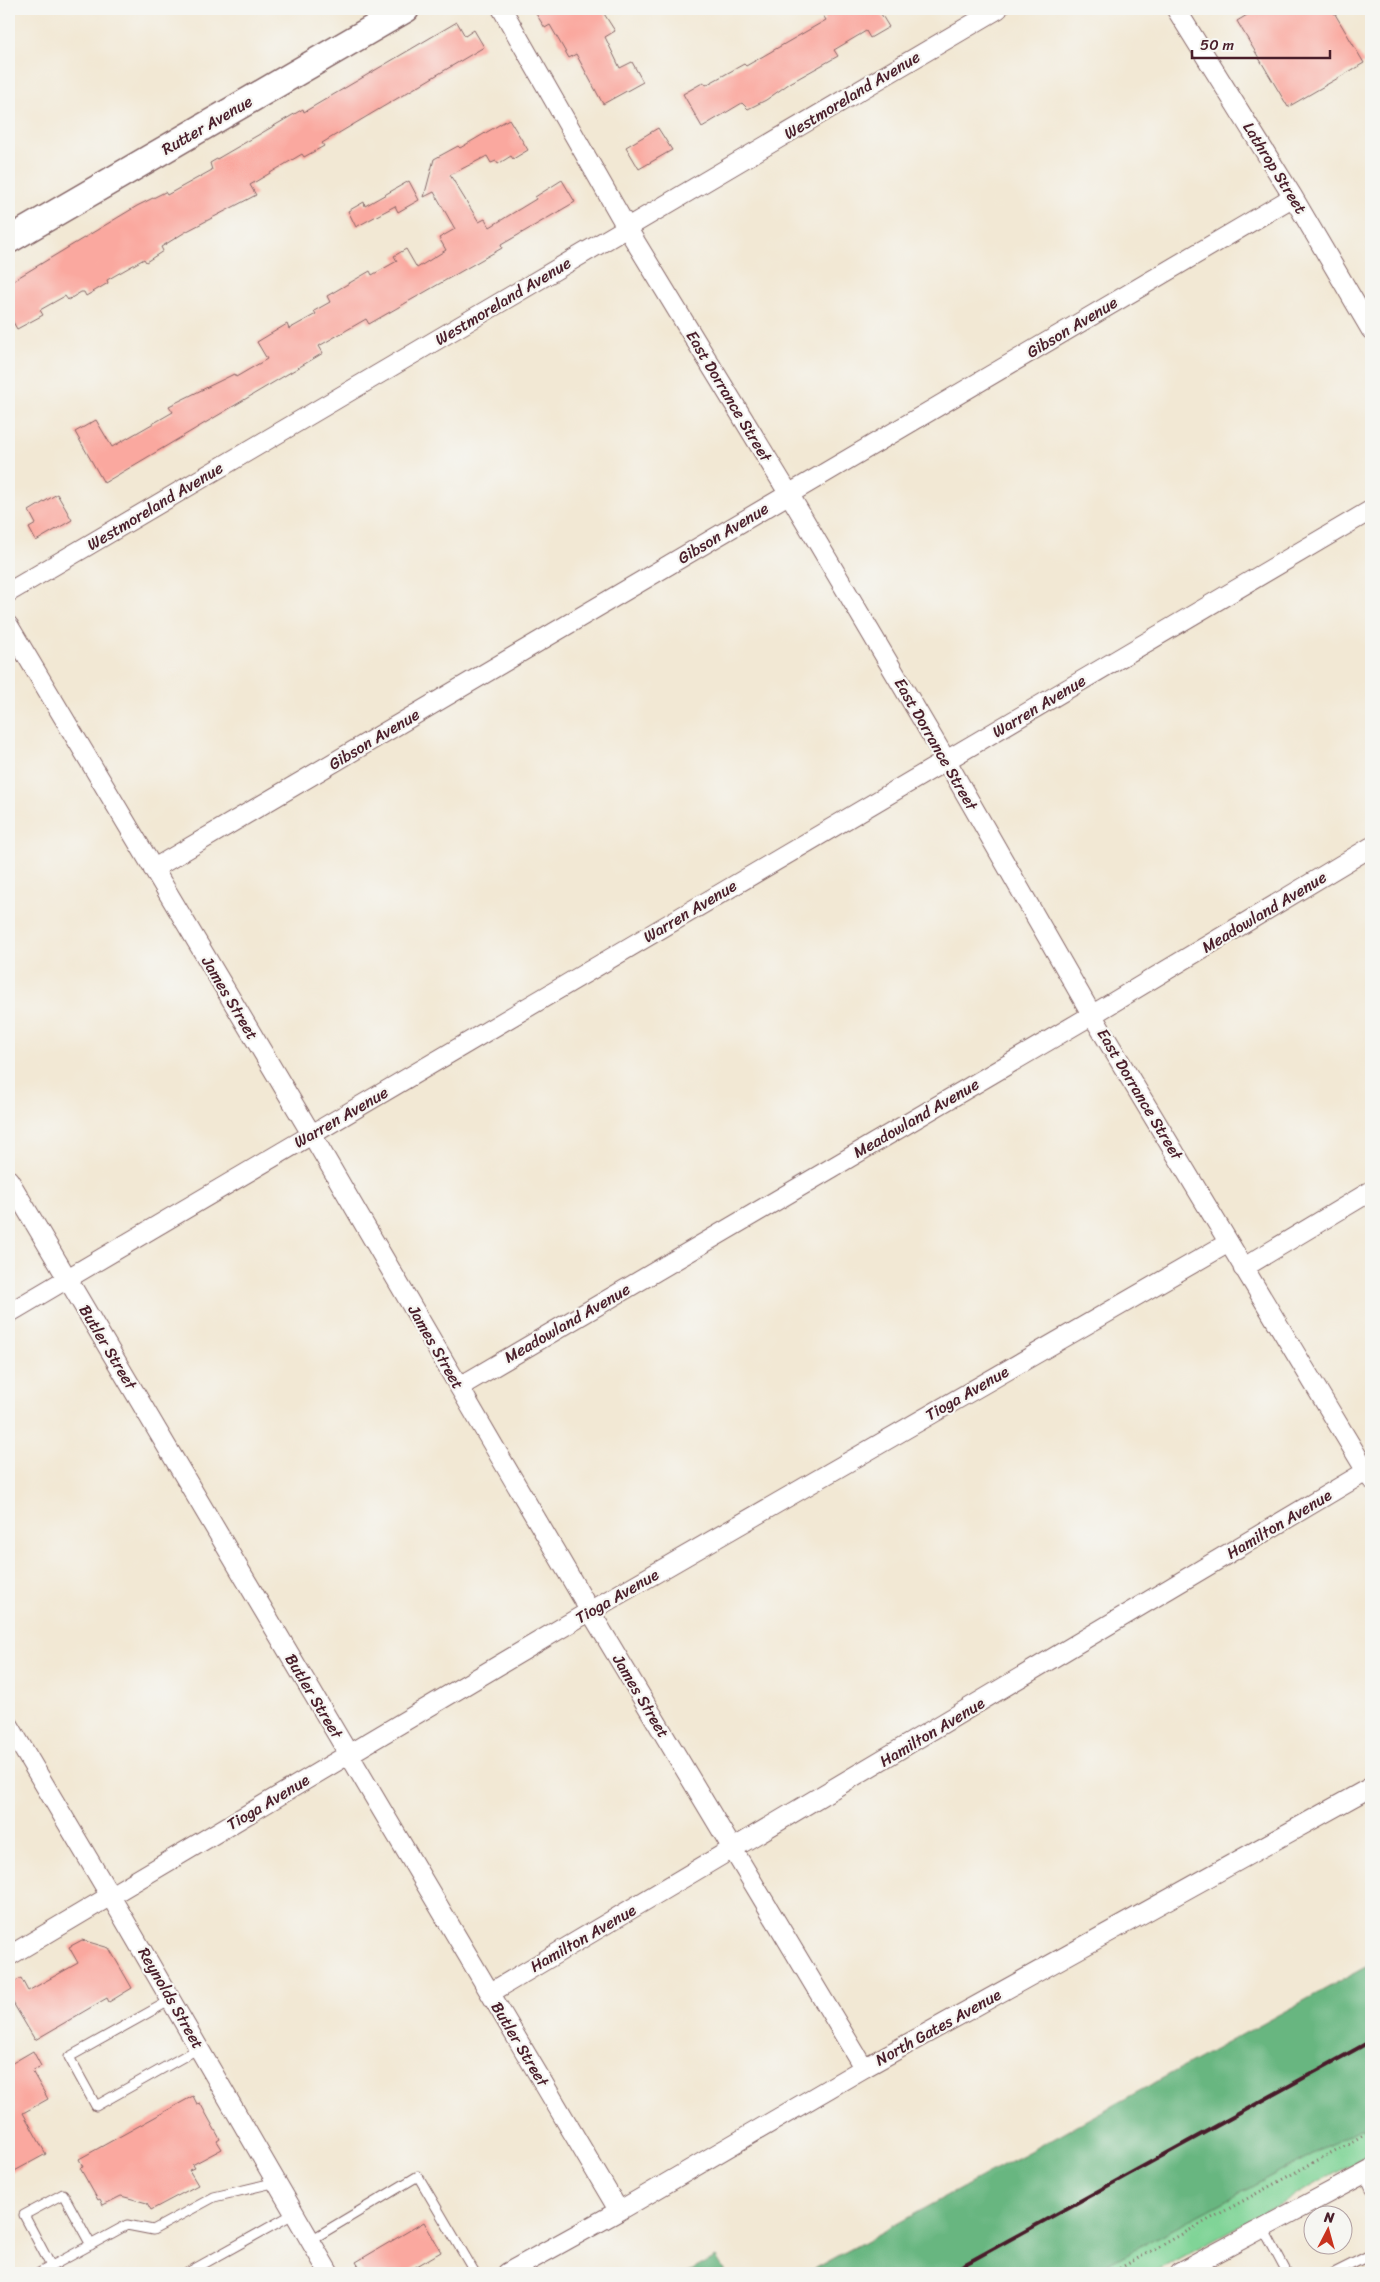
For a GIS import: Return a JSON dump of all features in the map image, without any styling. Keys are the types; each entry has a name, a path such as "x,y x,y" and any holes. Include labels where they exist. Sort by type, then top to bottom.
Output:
{"main road":[{"name":"Rutter Avenue","path":"9,240 406,9"}],"street":[{"name":"East Dorrance Street","path":"502,9 627,228 789,494 946,760 1092,1015 1228,1243 1370,1472"},
{"name":"Westmoreland Avenue","path":"9,592 998,9"},
{"name":"Lathrop Street","path":"1176,9 1293,197 1371,330"},
{"name":"Gibson Avenue","path":"153,869 1293,197"},
{"name":"Warren Avenue","path":"9,1313 67,1277 1371,510"},
{"name":"James Street","path":"9,626 312,1134 590,1611 864,2068"},
{"name":"Meadowland Avenue","path":"459,1387 1092,1015 1371,847"},
{"name":"Butler Street","path":"9,1180 619,2211"},
{"path":"1244,1268 1371,1191"},
{"name":"Tioga Avenue","path":"9,1956 590,1611 1228,1243"},
{"name":"Hamilton Avenue","path":"490,1993 1370,1472"},
{"name":"Reynolds Street","path":"9,1725 200,2048 329,2273"},
{"name":"North Gates Avenue","path":"507,2273 619,2211 864,2068 1371,1787"},
{"path":"1179,2273 1263,2228 1369,2178"}],"lane":[{"path":"171,2000 68,2058 96,2106 200,2048"},
{"path":"311,2240 418,2176 475,2273"},
{"path":"39,2273 127,2225 153,2230 214,2197 277,2182"},
{"path":"52,2266 24,2215 63,2194 91,2245"},
{"path":"187,2273 295,2213"},
{"path":"1263,2228 1287,2273"},
{"path":"1334,2273 1370,2255 1371,2258"}],"path":[{"path":"1110,2273 1371,2131"}],"green space":[{"path":"1371,1964 1371,2123 1091,2273 807,2273"},
{"path":"1371,2123 1371,2154 1152,2273 1091,2273"},
{"path":"716,2257 726,2273 687,2273"}],"building":[{"path":"533,9 601,9 615,31 605,37 620,68 632,62 643,82 603,104 576,54 569,58 550,25 545,28"},
{"path":"819,9 878,9 889,27 870,38 866,31 834,50 838,56 790,83 766,100 748,109 742,103 702,127 683,94 704,82 706,85 744,64 746,66 826,20"},
{"path":"1257,9 1332,9 1364,63 1288,107 1237,21"},
{"path":"457,22 465,36 474,30 484,47 322,143 324,146 304,157 302,154 250,185 256,195 187,231 161,247 163,251 146,262 144,259 107,280 108,283 86,296 84,292 81,292 68,300 65,296 40,310 43,315 17,329 9,315 9,283 137,206 165,192 167,195 212,170 210,163 303,109 304,112"},
{"path":"509,119 528,150 513,159 511,156 498,164 496,161 491,163 487,156 450,175 479,222 485,219 490,227 536,199 535,197 562,180 575,202 501,245 502,248 369,324 366,319 319,346 323,353 104,483 75,432 96,420 112,447 173,412 169,406 234,374 236,377 267,359 257,342 287,324 289,329 316,314 314,311 330,302 327,296 370,271 372,275 397,261 394,256 406,249 417,268 446,250 439,238 455,229 434,192 424,197 434,159 458,146 460,148"},
{"path":"658,128 672,150 639,169 626,147"},
{"path":"409,181 419,200 398,212 395,206 356,227 348,211 364,202 365,206"},
{"path":"57,494 72,520 36,541 29,528 36,524 29,511"},
{"path":"82,1940 109,1948 132,1988 109,2002 107,1998 35,2040 9,1996 9,1985 21,1978 28,1991 78,1963 69,1947"},
{"path":"33,2051 41,2066 32,2071 48,2099 23,2113 46,2154 9,2174 9,2065"},
{"path":"193,2096 197,2104 200,2103 220,2139 217,2141 222,2149 192,2165 194,2168 189,2170 198,2185 151,2210 147,2203 121,2196 103,2205 100,2199 98,2200 80,2168 83,2167 79,2159"},
{"path":"424,2222 441,2252 405,2273 363,2273 356,2262"}],"railway":[{"path":"949,2273 1371,2041"}]}
